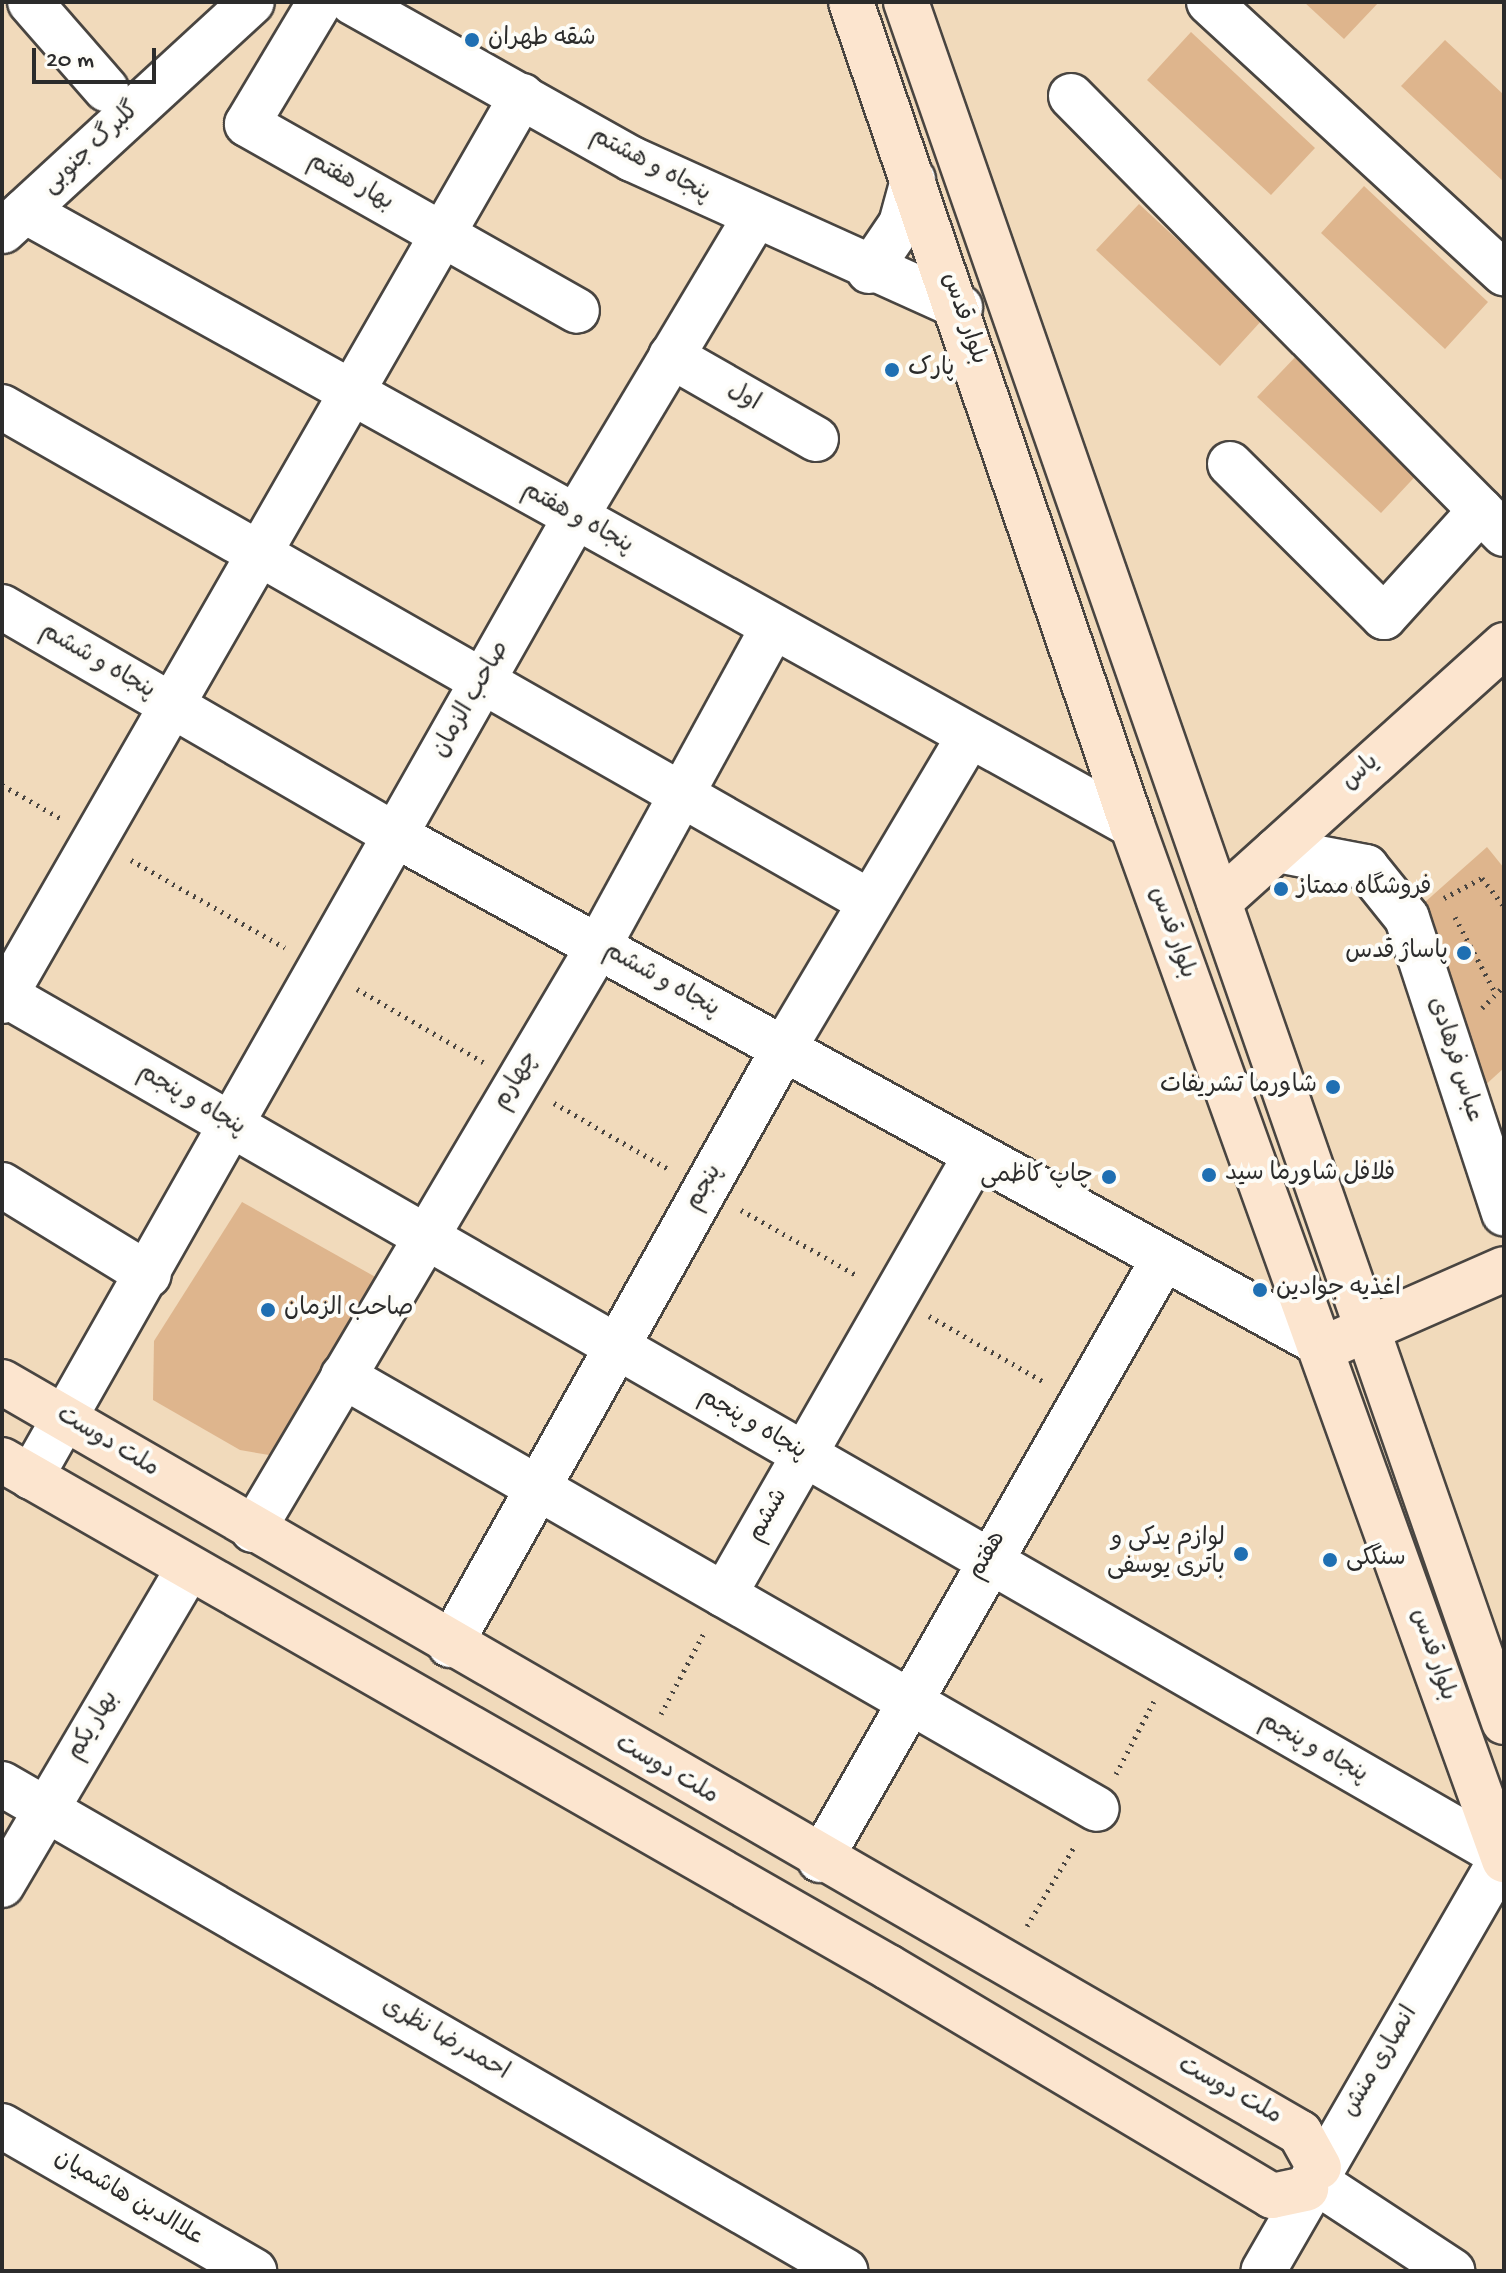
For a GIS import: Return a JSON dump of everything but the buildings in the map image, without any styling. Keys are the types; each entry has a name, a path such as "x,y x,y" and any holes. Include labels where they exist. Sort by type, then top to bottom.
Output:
{"main road":[{"name":"بلوار قدس","path":"851,2 960,307 1132,825 1324,1346 1503,1858"},
{"name":"بلوار قدس","path":"906,2 1504,1722"},
{"name":"یاس","path":"1219,902 1504,645"},
{"path":"1324,1346 1367,1334 1504,1269"},
{"name":"ملت دوست","path":"2,1382 820,1860 1300,2133 1312,2178"},
{"path":"17,1468 888,1967 1272,2196 1312,2178"}],"street":[{"path":"30,2 106,89"},
{"name":"گلبرگ جنوبی","path":"13,222 252,2"},
{"name":"بهار هفتم","path":"320,2 247,124 577,311"},
{"name":"پنجاه و هشتم","path":"352,2 753,220 960,307"},
{"path":"1209,2 1504,273"},
{"path":"3,996 522,96"},
{"path":"1071,96 1492,522 1384,617 1230,464"},
{"path":"869,271 901,224 913,180"},
{"name":"صاحب الزمان","path":"17,1468 65,1419 234,1126 575,518 753,220"},
{"name":"پنجاه و هفتم","path":"13,222 350,393 1132,825"},
{"name":"اول","path":"671,356 816,439"},
{"path":"2,407 260,550 870,902"},
{"name":"پنجاه و ششم","path":"2,607 395,835 1324,1346"},
{"name":"چهارم","path":"253,1530 425,1232 598,947 773,627"},
{"name":"پنجم","path":"450,1645 784,1048 969,736"},
{"name":"عباس فرهادی","path":"1277,850 1366,867 1407,918 1504,1213"},
{"name":"پنجاه و پنجم","path":"3,996 425,1232 615,1346 1503,1858"},
{"name":"ششم","path":"724,1595 976,1155"},
{"path":"2,1185 149,1275"},
{"name":"هفتم","path":"820,1860 985,1559 1164,1258"},
{"path":"343,1376 1097,1809"},
{"name":"بهار یکم","path":"2,1885 44,1808 189,1568"},
{"name":"احمدرضا نظری","path":"2,1784 845,2271"},
{"name":"انصاری منش","path":"1263,2271 1312,2178 1503,1858"},
{"name":"علاالدین هاشمیان","path":"2,2126 254,2271"},
{"path":"1312,2178 1452,2271"}],"path":[{"path":"1407,918 1482,878 1504,906"},
{"path":"1445,898 1496,994"},
{"path":"639,1755 724,1595"}],"place":[{"name":"شقه طهران","path":"472,40"},
{"name":"پارک","path":"892,370"},
{"name":"فروشگاه ممتاز","path":"1281,889"},
{"name":"پاساژ قدس","path":"1464,953"},
{"name":"شاورما تشریفات","path":"1333,1087"},
{"name":"فلافل شاورما سید","path":"1209,1175"},
{"name":"چاپ كاظمى","path":"1109,1177"},
{"name":"اغذیه جوادین","path":"1260,1290"},
{"name":"صاحب الزمان","path":"268,1310"},
{"name":"لوازم یدکی و باتری یوسفی","path":"1241,1554"},
{"name":"سنگکی","path":"1330,1560"}]}
